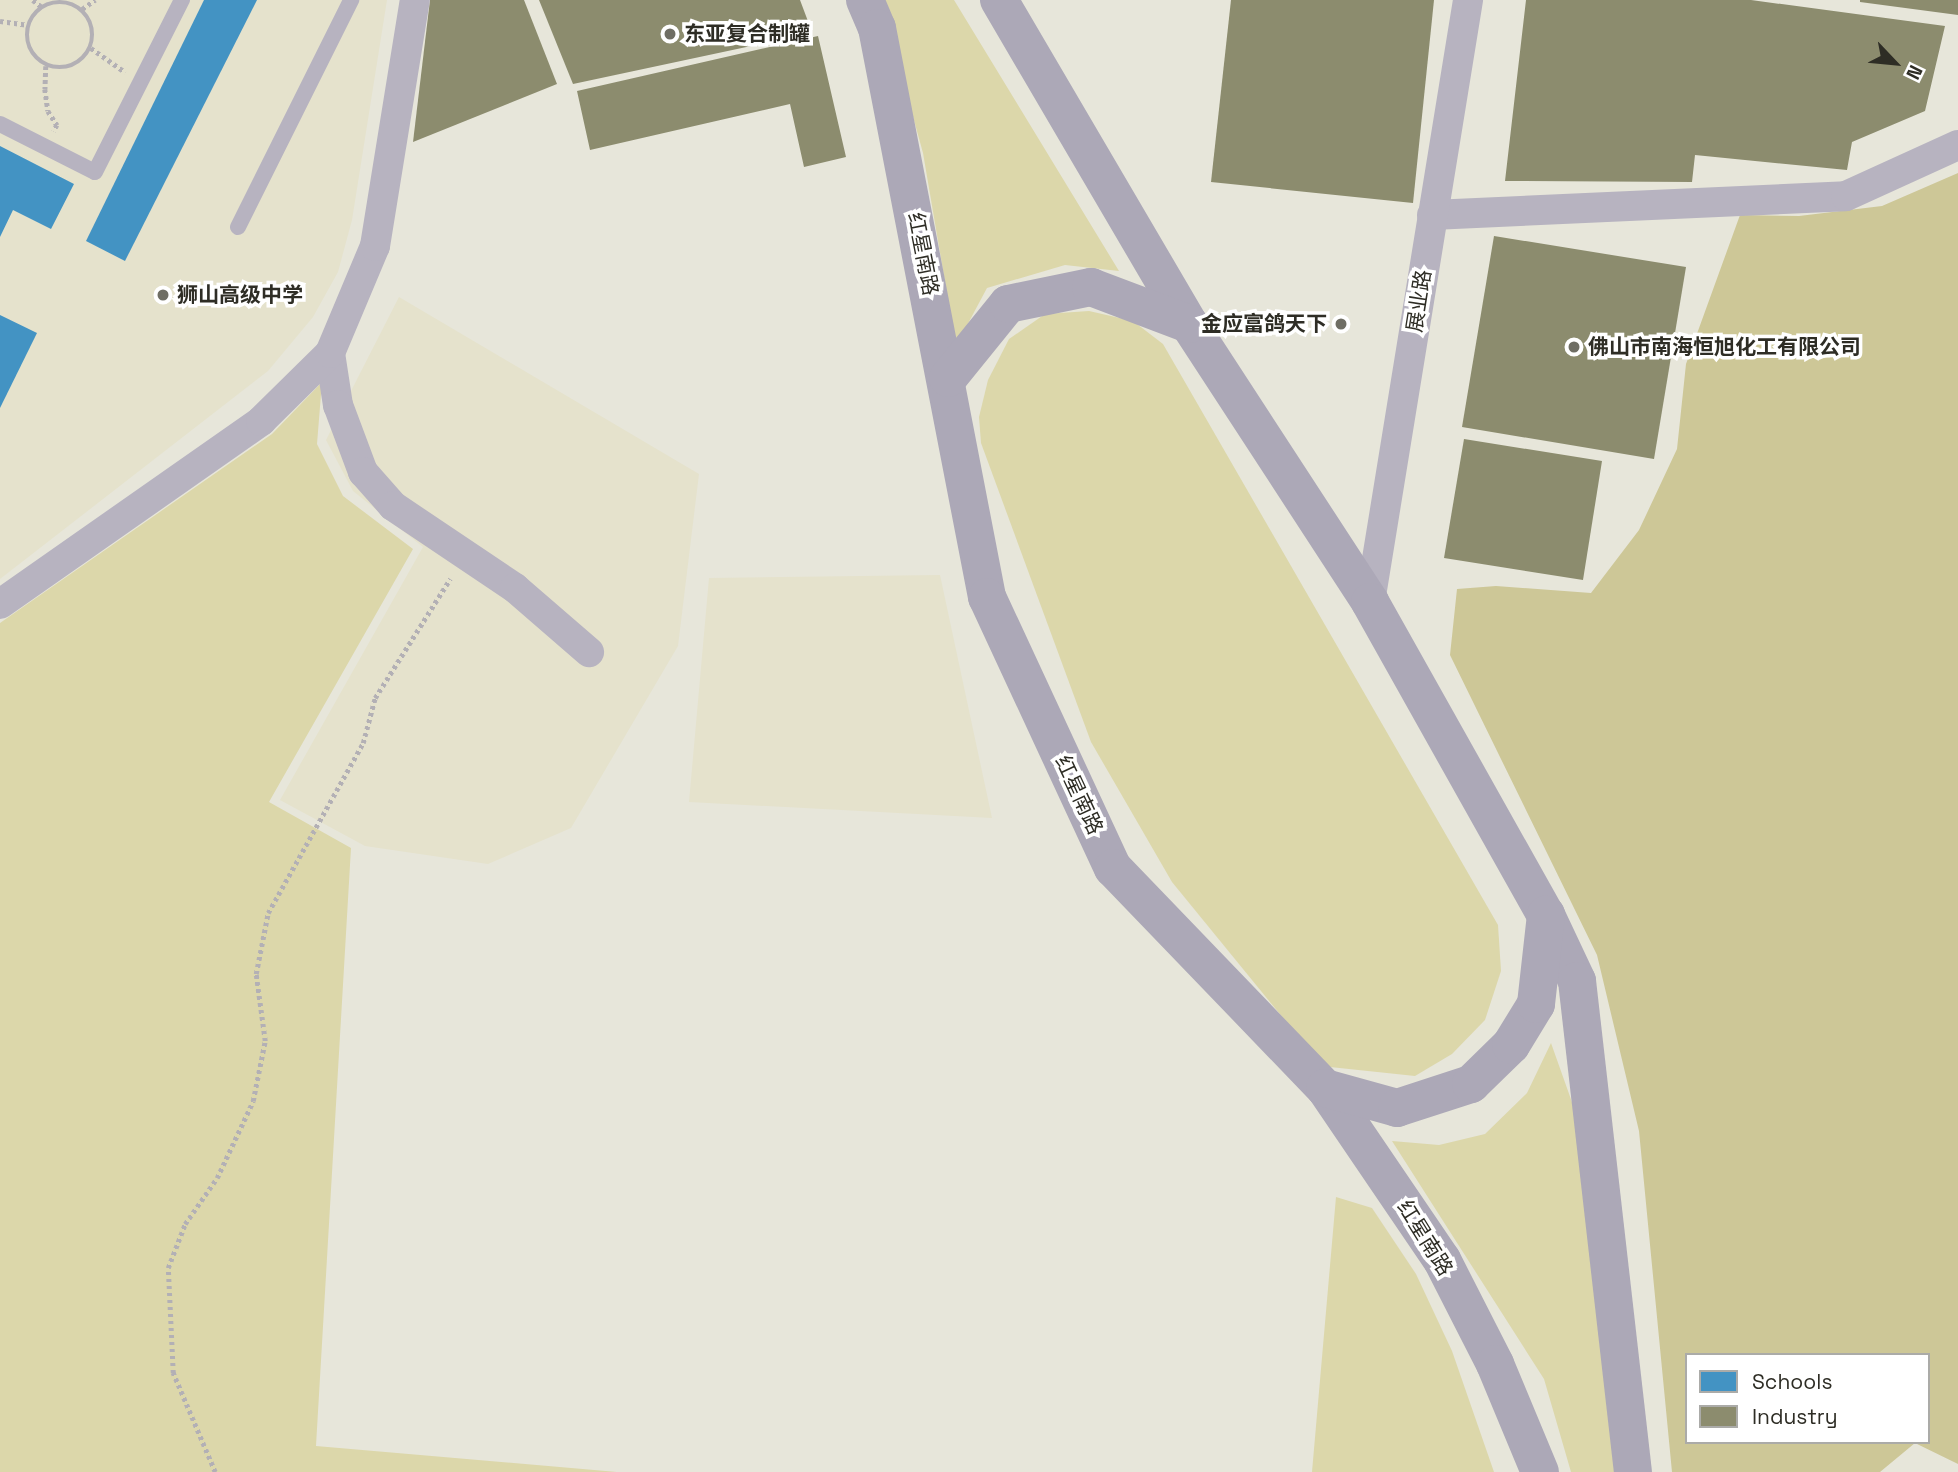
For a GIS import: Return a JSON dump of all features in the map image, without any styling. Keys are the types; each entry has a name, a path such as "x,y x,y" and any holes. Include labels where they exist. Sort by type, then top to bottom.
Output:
{"main road":[{"name":"红星南路","path":"865,0 877,28 948,378 987,597 1113,868 1325,1088 1441,1260 1496,1364 1540,1472"},
{"path":"999,0 1189,324 1370,602 1546,915 1577,981 1633,1472"},
{"path":"948,378 1008,304 1091,287 1189,324"},
{"path":"1325,1088 1397,1108 1471,1084 1511,1045 1536,1004 1546,915"}],"street":[{"path":"0,604 261,421 330,354 375,246 415,0"},
{"name":"展业路","path":"1370,602 1468,0"},
{"path":"1432,215 1846,196 1958,145"},
{"path":"330,354 338,405 363,471 393,506 515,588 589,652"}],"lane":[{"path":"0,124 94,172 182,0"},
{"path":"238,227 351,0"}],"path":[{"path":"33,0 42,7"},
{"path":"82,9 95,0"},
{"path":"46,147 57,125 48,111 47,66 28,44 29,26 42,7 64,1 82,9 93,27 91,47 74,66 47,66"},
{"path":"0,21 29,26"},
{"path":"91,47 141,81"},
{"path":"215,1472 173,1373 168,1268 185,1224 217,1178 253,1101 265,1041 256,974 268,913 363,743 375,698 466,554"}],"shaded area":[{"name":"狮山高级中学","path":"0,0 387,0 352,220 338,272 313,317 268,371 0,579"},
{"path":"881,0 954,0 1119,271 1065,265 987,288 956,346 923,153"},
{"path":"1958,173 1958,1464 1917,1444 1930,1444 1930,1353 1685,1353 1685,1444 1914,1444 1880,1472 1672,1472 1639,1131 1597,955 1450,655 1457,589 1496,586 1591,593 1639,530 1677,449 1686,364 1740,215 1799,216 1882,206"},
{"path":"399,297 699,474 678,646 571,828 488,864 365,846 280,800 423,547 353,491 326,440"},
{"path":"1089,311 1133,321 1163,344 1498,925 1501,971 1485,1020 1452,1054 1415,1076 1330,1067 1310,1051 1172,882 1091,742 981,443 979,417 988,380 1009,339 1045,314"},
{"path":"322,382 317,444 343,496 413,549 269,802 351,848 316,1446 617,1472 0,1472 0,623 272,434"},
{"path":"940,575 992,818 689,802 709,578"},
{"path":"1551,1043 1573,1105 1623,1472 1571,1472 1544,1379 1392,1141 1439,1145 1485,1134 1527,1093"},
{"path":"1336,1197 1372,1208 1416,1274 1452,1351 1494,1472 1312,1472"}],"building: Schools":[{"path":"204,0 257,0 125,261 86,241"},
{"path":"0,146 74,184 51,229 13,210 0,237"},
{"path":"0,315 37,333 0,408"}],"building: Industry":[{"path":"430,0 524,0 557,84 413,142"},
{"name":"东亚复合制罐","path":"539,0 800,0 809,24 765,43 573,84"},
{"path":"1231,0 1434,0 1413,203 1211,182"},
{"path":"1526,0 1751,0 1945,26 1925,111 1852,142 1847,170 1695,155 1692,182 1505,181"},
{"path":"1958,0 1958,15 1860,2"},
{"path":"818,36 846,157 804,167 790,104 590,150 577,91"},
{"name":"佛山市南海恒旭化工有限公司","path":"1494,236 1686,267 1654,459 1462,427"},
{"path":"1464,439 1602,461 1583,580 1444,558"}],"place":[{"name":"东亚复合制罐","path":"670,34"},
{"name":"狮山高级中学","path":"163,295"},
{"name":"金应富鸽天下","path":"1341,324"},
{"name":"佛山市南海恒旭化工有限公司","path":"1574,347"}]}
